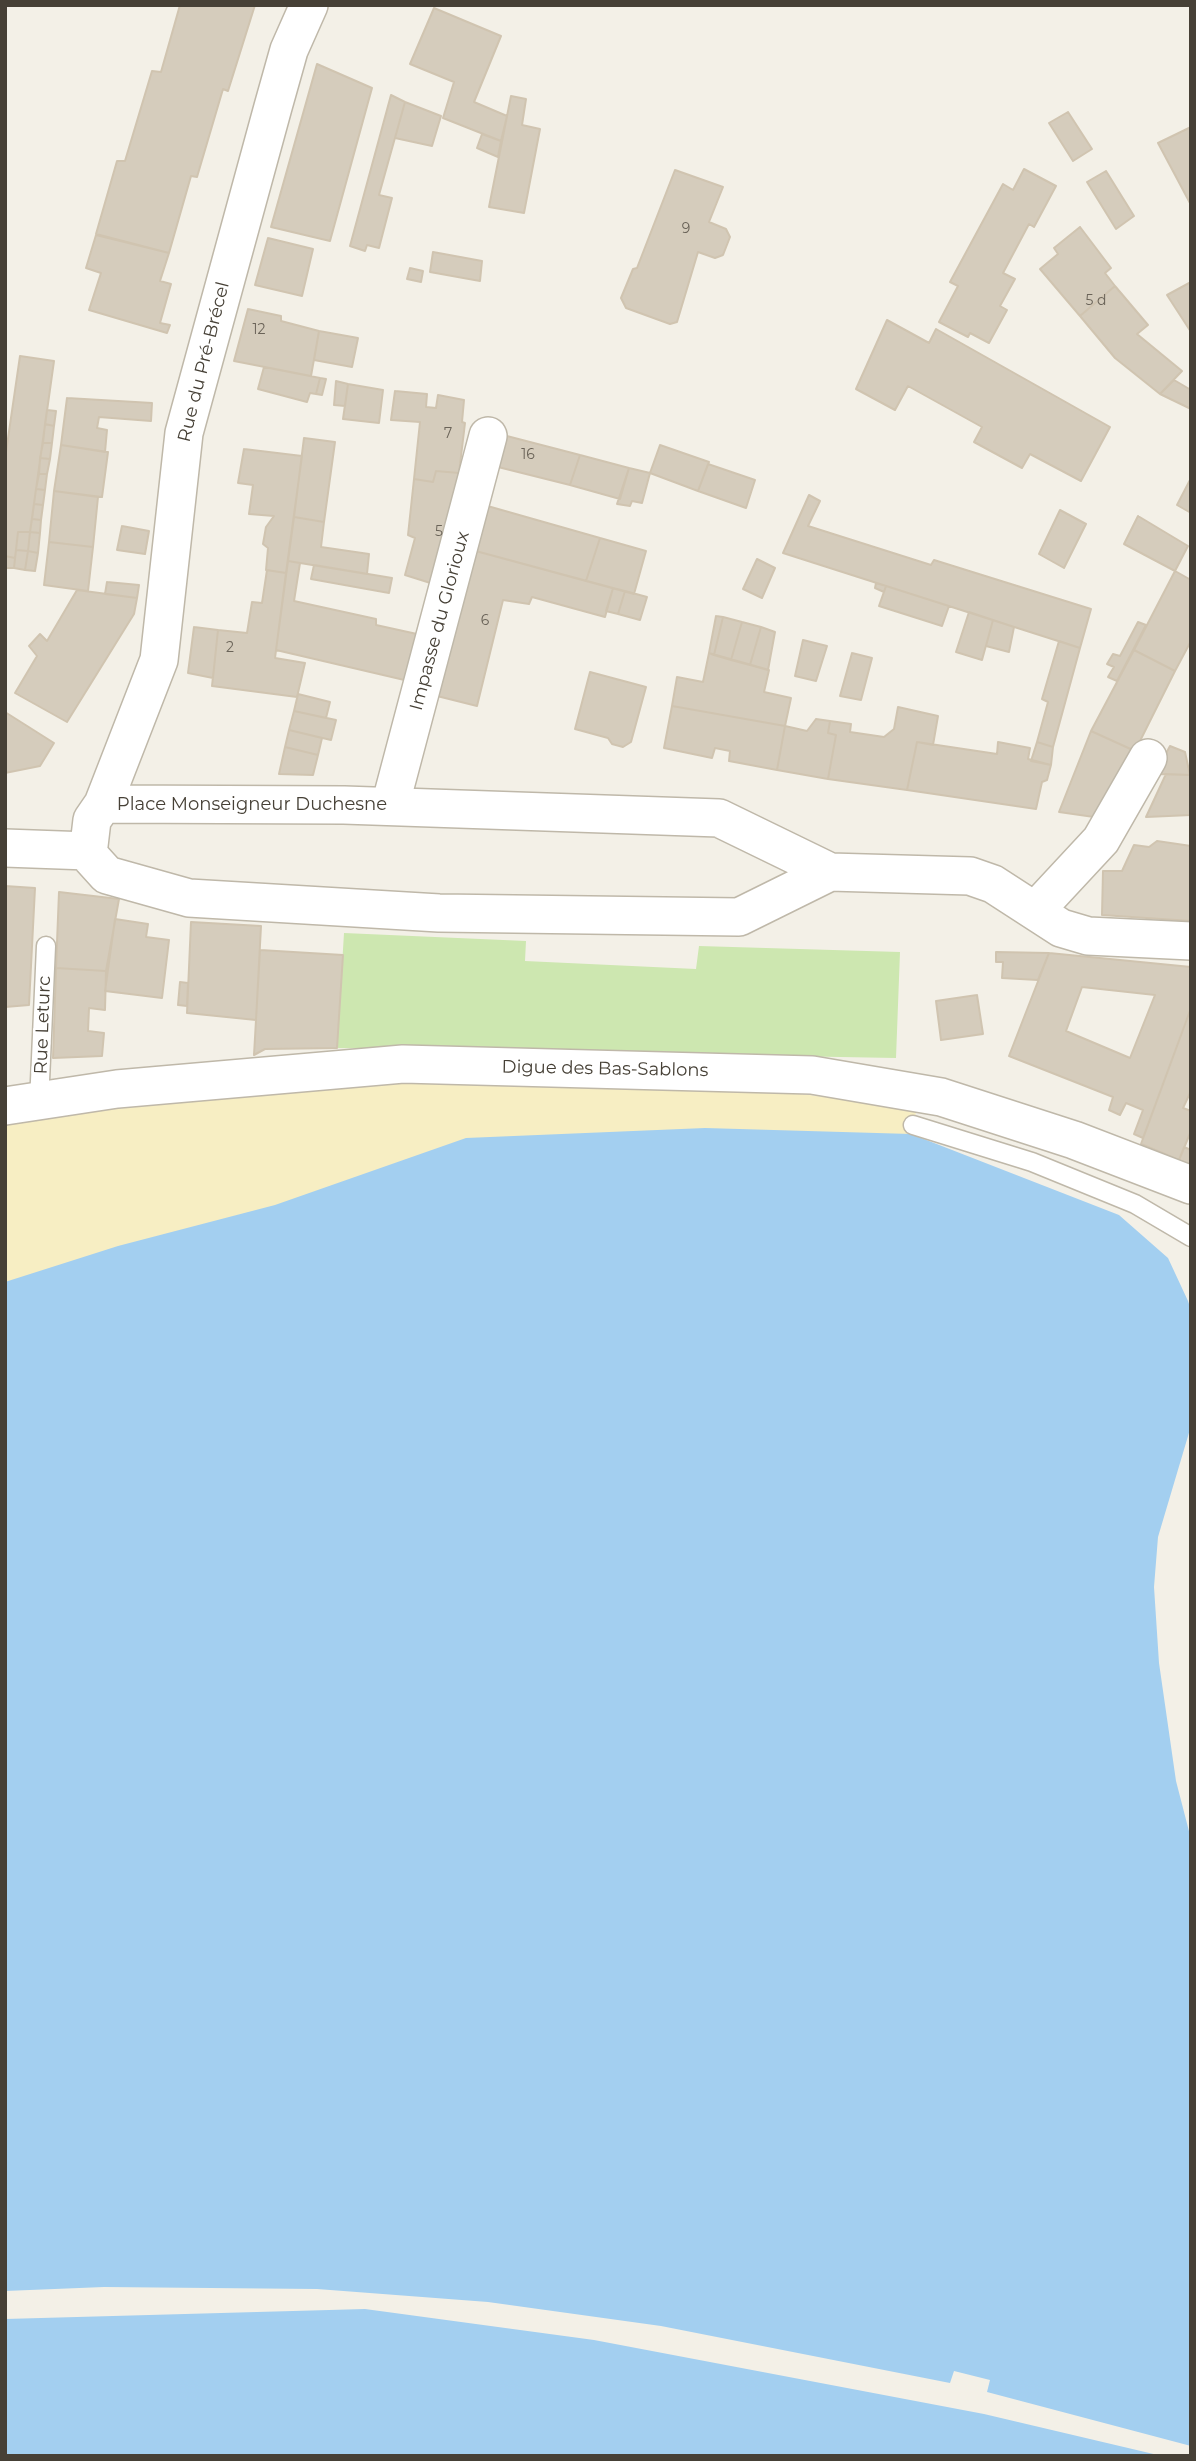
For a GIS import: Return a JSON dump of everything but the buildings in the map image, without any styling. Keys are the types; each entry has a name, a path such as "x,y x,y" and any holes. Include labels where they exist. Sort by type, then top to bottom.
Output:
{"street":[{"name":"Rue du Pré-Brécel","path":"103,804 159,660 184,433 279,84 289,50 309,5"},
{"name":"Impasse du Glorioux","path":"390,806 488,436"},
{"path":"1035,911 1101,840 1148,758"},
{"name":"Place Monseigneur Duchesne","path":"830,872 738,917 439,913 189,898 107,875 88,851 92,820 103,804 390,806 719,818 830,872 970,876 993,884 1061,928 1088,936 1191,941"},
{"path":"5,848 88,851"},
{"name":"Digue des Bas-Sablons","path":"22,1105 117,1089 403,1064 812,1075 941,1097 1074,1140 1191,1185"}],"lane":[{"name":"Rue Leturc","path":"22,1105 46,946"},
{"path":"913,1125 1032,1163 1122,1199 1191,1237"}],"green space":[{"path":"344,933 526,941 525,961 696,969 699,946 900,952 896,1058 337,1048"}],"sand":[{"path":"387,1080 784,1092 917,1108 911,1134 831,1198 5,1375 5,1121"}],"water":[{"path":"705,1128 911,1134 1119,1215 1168,1258 1188,1301 1191,1310 1191,1426 1158,1537 1154,1587 1159,1663 1176,1781 1191,1839 1191,2446 987,2392 990,2380 954,2371 950,2383 661,2326 488,2302 317,2289 104,2287 5,2291 5,1282 118,1246 275,1205 466,1138"},
{"path":"365,2309 594,2340 984,2414 1162,2456 5,2456 5,2319"}]}
